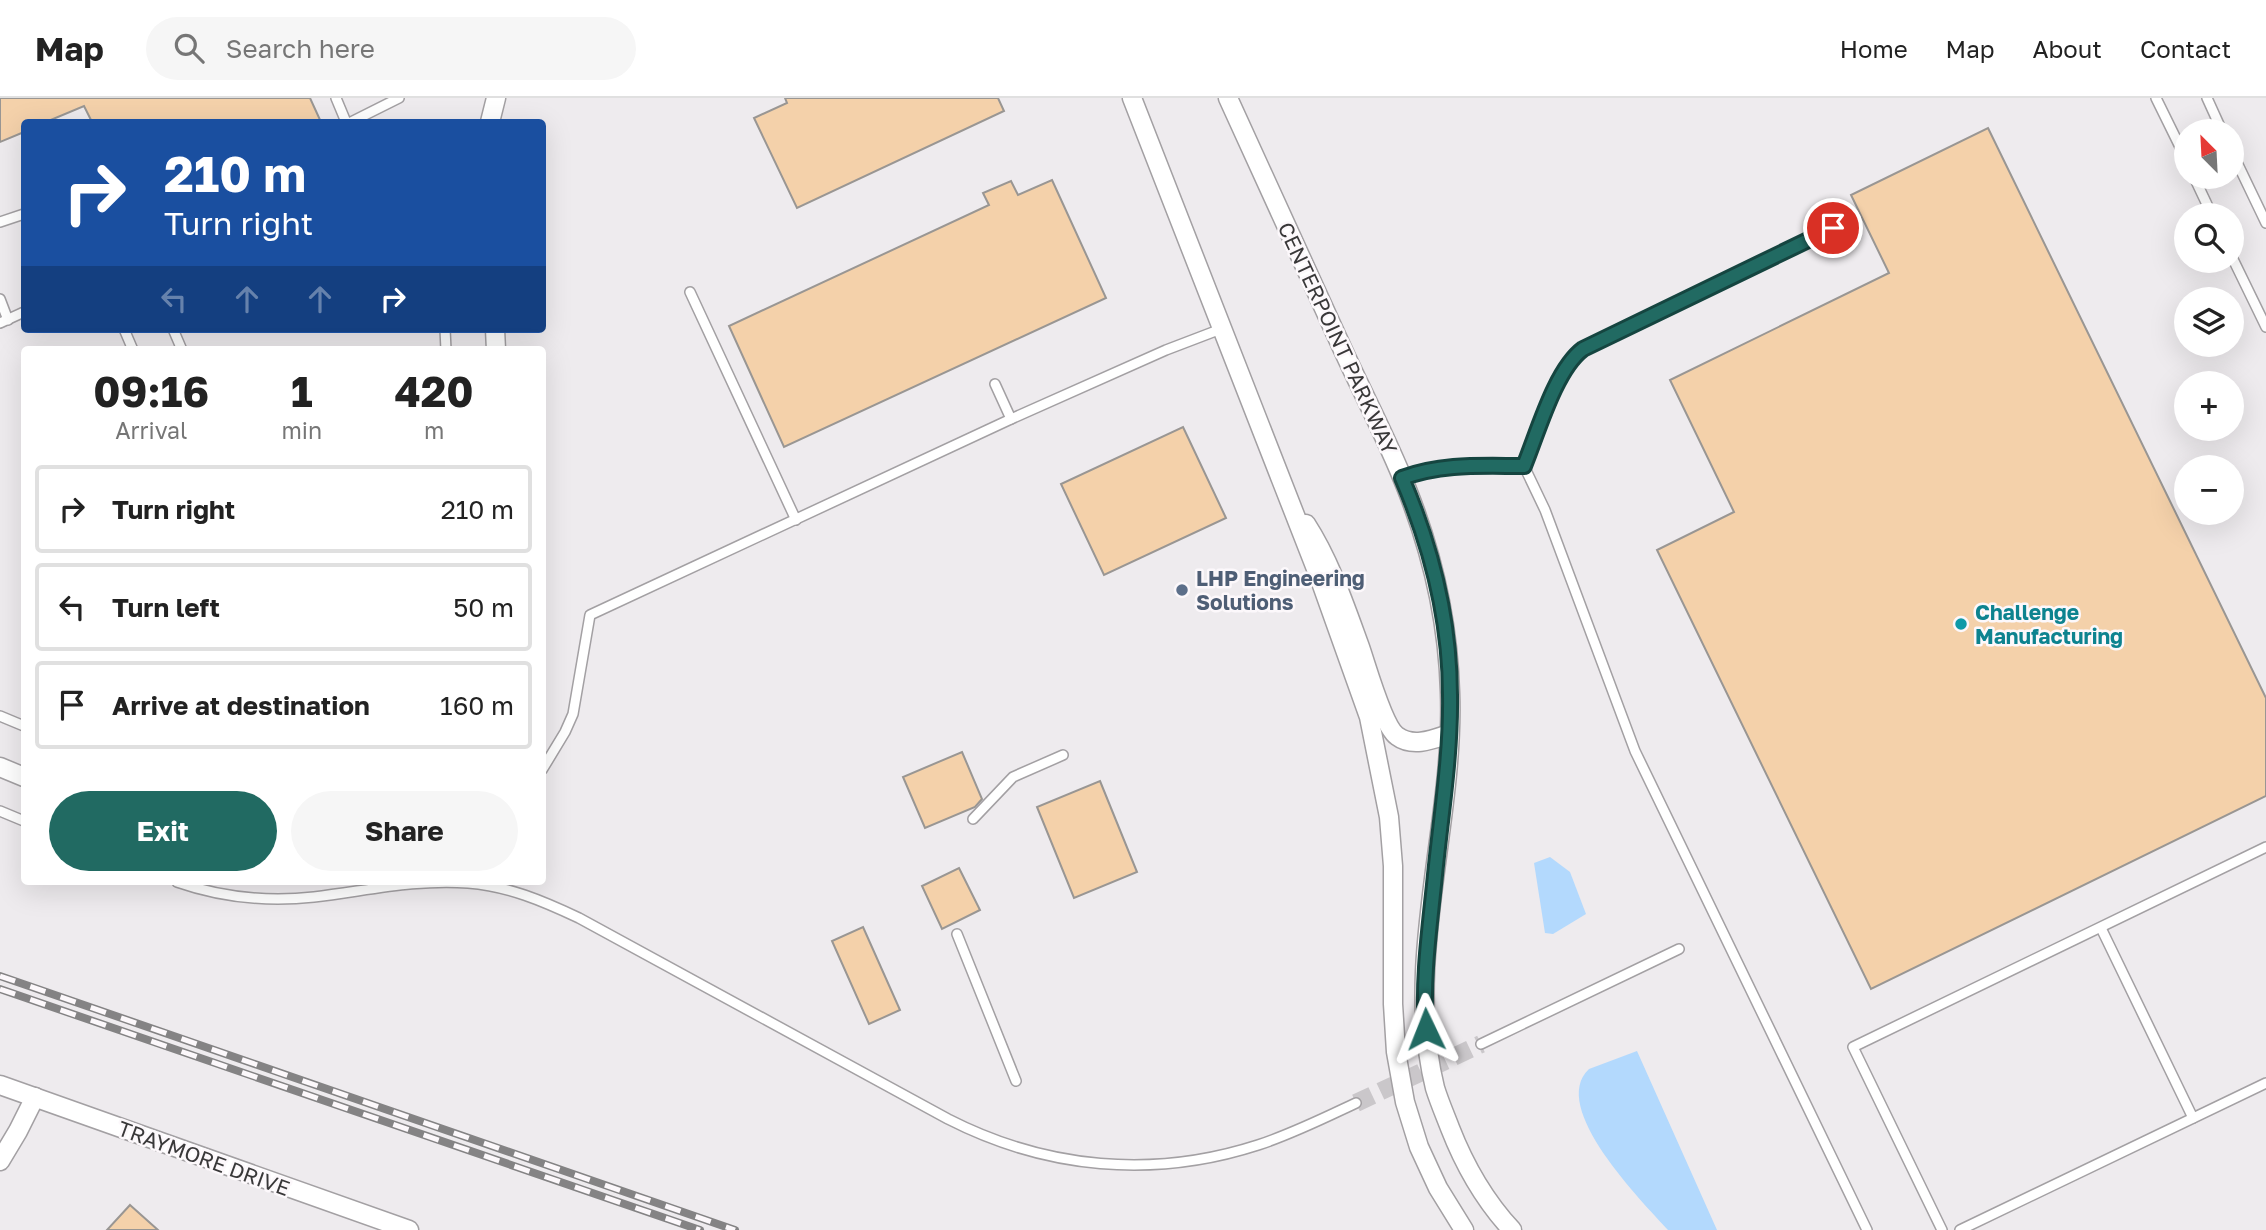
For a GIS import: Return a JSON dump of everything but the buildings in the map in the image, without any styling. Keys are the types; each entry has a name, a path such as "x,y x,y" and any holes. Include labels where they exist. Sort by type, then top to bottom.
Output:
{"street":[{"path":"491,119 496,98"},
{"path":"1132,98 1351,662 1369,717 1389,817 1393,866 1393,1004 1396,1052 1405,1102 1419,1147 1464,1230"},
{"name":"CENTERPOINT PARKWAY","path":"1228,98 1402,478 1430,556 1444,617 1450,693 1449,734 1427,953 1424,1007 1428,1051 1436,1090 1457,1146 1478,1184 1512,1230"},
{"path":"1285,492 1319,543 1387,725 1398,738 1412,741 1426,742 1449,734"},
{"path":"0,767 21,776"},
{"name":"TRAYMORE DRIVE","path":"0,1085 409,1230"},
{"path":"0,1161 35,1097"}],"lane":[{"path":"337,98 348,119"},
{"path":"355,119 399,98"},
{"path":"2157,98 2174,134"},
{"path":"2207,98 2217,119"},
{"path":"2244,177 2266,223"},
{"path":"0,222 21,215"},
{"path":"1833,228 1583,349 1574,356 1562,373 1524,466 1545,510 1635,751 1867,1230"},
{"path":"2240,273 2266,327"},
{"path":"690,292 796,520"},
{"path":"0,299 4,322 21,314"},
{"path":"546,763 573,714 590,615 1011,419 1166,349 1221,329"},
{"path":"995,384 1011,419"},
{"path":"1402,478 1448,466 1524,466"},
{"path":"1,719 21,725"},
{"path":"973,819 1013,777 1063,755"},
{"path":"0,811 21,820"},
{"path":"1942,1230 1853,1047 2266,847"},
{"path":"189,885 224,894 285,899 395,885"},
{"path":"476,885 521,894 579,918 971,1131 1038,1155 1115,1165 1195,1161 1260,1144 1356,1102"},
{"path":"2101,928 2193,1118"},
{"path":"957,934 1016,1081"},
{"path":"1481,1044 1679,950"},
{"path":"1960,1230 2266,1083"}],"water":[{"path":"1550,857 1570,872 1586,914 1553,934 1545,933 1534,863"},
{"path":"1637,1051 1717,1230 1668,1230 1603,1153 1589,1129 1580,1106 1580,1086 1589,1069"}],"tunnel":[{"path":"1356,1103 1481,1044"}],"railway":[{"path":"0,976 735,1230"},
{"path":"0,989 700,1230"}],"place":[{"name":"LHP Engineering Solutions","path":"1182,590"},
{"name":"Challenge Manufacturing","path":"1961,624"}],"route":[{"path":"1426,1029 1424,1007 1427,953 1449,734 1450,693 1444,617 1430,556 1402,478 1448,466 1524,466 1562,373 1567,364 1583,349 1833,228"}]}
